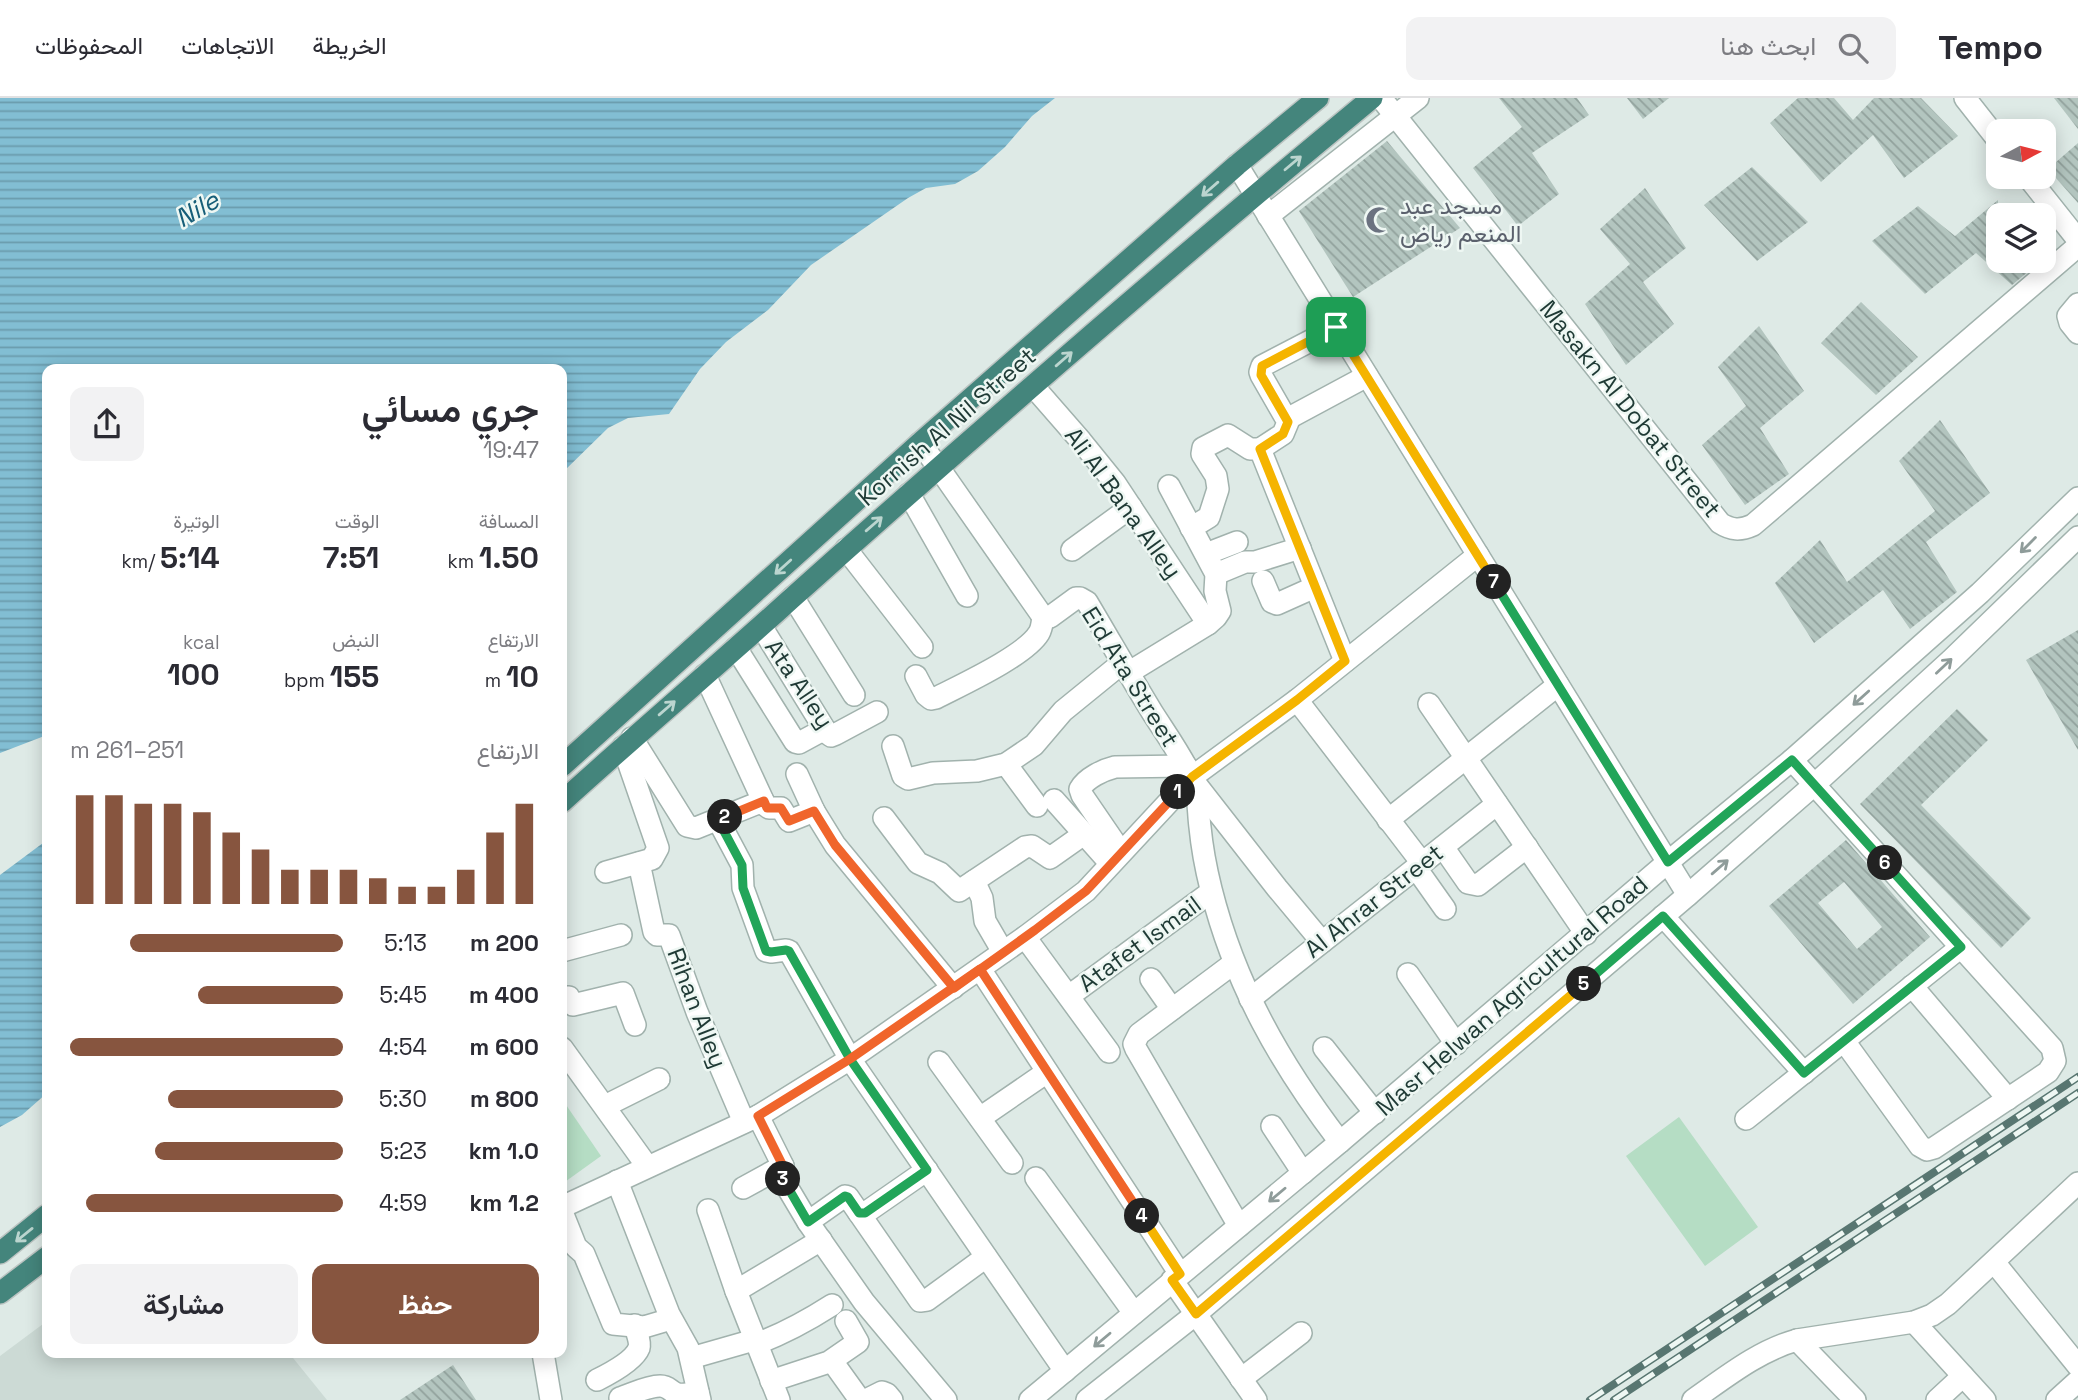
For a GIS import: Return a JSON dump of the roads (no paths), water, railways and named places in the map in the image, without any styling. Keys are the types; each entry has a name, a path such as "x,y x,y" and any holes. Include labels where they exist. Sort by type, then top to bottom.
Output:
{"highway":[{"name":"Kornish Al Nil Street","path":"567,761 920,443 1237,165 1318,98"},
{"name":"Kornish Al Nil Street","path":"567,797 1033,386 1255,195 1373,98"},
{"path":"0,1253 42,1219"},
{"path":"0,1293 42,1261"}],"street":[{"name":"Masakn Al Dobat Street","path":"1381,98 1720,523 1736,530 1753,525 2078,246"},
{"path":"1268,216 1418,98"},
{"path":"1965,98 1986,125"},
{"path":"1237,165 1688,895"},
{"path":"2038,189 2078,240"},
{"path":"2078,304 2068,316 2078,333"},
{"path":"1191,528 1209,517 1218,489 1217,480 1202,454 1203,448 1220,428 1253,450 1260,449 1283,434 1287,419 1260,369 1336,327"},
{"path":"1287,419 1367,376"},
{"name":"Ali Al Bana Alley","path":"1033,386 1081,441 1214,617"},
{"name":"Eid Ata Street","path":"920,443 1043,617 1050,617 1076,598 1087,602 1191,775 1202,853 1234,962 1282,1059 1306,1098 1340,1142"},
{"path":"1260,449 1345,661"},
{"path":"892,746 903,776 908,779 944,771 977,771 1006,764 1068,718 1125,668 1214,617 1216,574 1168,486"},
{"path":"909,494 967,596"},
{"name":"Masr Helwan Agricultural Road","path":"1030,1400 1375,1113 1668,862 1792,760 1980,593 2078,498"},
{"path":"1072,550 1131,507"},
{"name":"Masr Helwan Agricultural Road","path":"1098,1396 1814,785 1951,660 2078,537"},
{"path":"1206,554 1237,542"},
{"path":"1216,574 1245,562 1255,562 1300,548"},
{"path":"846,549 922,647"},
{"path":"567,1207 617,1181 751,1119 850,1059 954,988 1086,891 1191,775 1297,700 1478,555"},
{"path":"1263,581 1270,600 1274,603 1315,587"},
{"path":"793,597 854,695"},
{"path":"916,676 928,697 936,698 1003,662 1032,641 1038,635 1043,617"},
{"name":"Ata Alley","path":"761,626 823,730 831,736 877,712"},
{"path":"736,648 795,742 799,743 823,730"},
{"path":"705,675 767,808 781,808 789,821 814,811"},
{"path":"1388,820 1558,685"},
{"path":"1297,700 1388,820 1445,909"},
{"path":"1429,704 1586,933"},
{"path":"628,742 687,826 696,828 764,801"},
{"path":"606,872 652,859 658,848 628,742"},
{"path":"1792,760 2052,1048 2055,1061 2048,1072 1934,1149 1927,1150 1920,1146 1844,1041"},
{"path":"1006,764 1045,803 1115,857"},
{"path":"1115,857 1082,794 1080,789 1083,783 1115,767 1191,775 1322,942"},
{"path":"797,774 814,811 835,845 954,988"},
{"name":"Al Ahrar Street","path":"1250,999 1497,804"},
{"path":"884,818 918,863 940,873 956,890 961,890 1025,847 1032,846 1049,858 1084,834"},
{"path":"718,820 742,865 743,888 766,951 773,962 783,950 789,951 850,1059 986,1257 1030,1302 1065,1371"},
{"path":"1443,847 1468,883 1478,886 1527,847"},
{"name":"Rihan Alley","path":"639,863 653,932 657,935 669,934 697,1012 751,1119"},
{"path":"974,881 982,898 985,921 1003,952"},
{"name":"Atafet Ismail","path":"1069,996 1211,891"},
{"path":"1663,916 1804,1073"},
{"path":"567,950 621,935"},
{"path":"1025,937 1109,1052"},
{"path":"1746,1119 1961,947"},
{"path":"1234,962 1139,1034 1134,1044 1239,1226"},
{"path":"980,969 1176,1277 1196,1314 1256,1400"},
{"path":"1408,974 1456,1044"},
{"path":"1151,979 1171,1009"},
{"path":"1912,986 2008,1099"},
{"path":"567,997 573,1005 623,993 635,1025"},
{"path":"1324,1048 1375,1113"},
{"path":"567,1055 647,1167"},
{"path":"939,1062 1012,1163"},
{"path":"980,1118 1047,1072"},
{"path":"604,1106 659,1079"},
{"path":"751,1119 783,1166 783,1180 808,1222 864,1302 946,1400"},
{"path":"1272,1126 1303,1173"},
{"path":"743,1188 783,1166"},
{"path":"859,1213 867,1212 927,1170"},
{"path":"1036,1178 1134,1313"},
{"path":"617,1181 671,1319 683,1337 691,1358 699,1396 674,1393 669,1387 654,1386 620,1398"},
{"path":"1704,1397 1763,1352 1797,1340 1914,1322 1932,1315 2075,1192"},
{"path":"808,1222 845,1196 848,1197 920,1301 928,1300 986,1257"},
{"path":"691,1358 755,1342 839,1313 858,1341 832,1361 775,1391 755,1342 736,1291 708,1209"},
{"path":"567,1223 576,1247 584,1254 615,1325 648,1327 671,1319"},
{"path":"736,1291 821,1240"},
{"path":"1994,1262 2078,1366"},
{"path":"1914,1322 1985,1400"},
{"path":"597,1380 619,1368 637,1352 640,1343 635,1325"},
{"path":"1241,1380 1301,1334"},
{"path":"1797,1340 1856,1400"},
{"path":"544,1358 551,1400"},
{"path":"832,1361 860,1400"},
{"path":"1937,1400 1963,1376"},
{"path":"2057,1400 2078,1381"},
{"path":"866,1400 882,1392 892,1400"}],"water":[{"name":"Nile","path":"0,98 1055,98 1032,116 1005,147 978,171 955,184 926,188 908,198 811,265 768,310 726,342 700,369 669,414 628,418 608,428 567,468 567,364 42,364 42,737 0,753"},
{"path":"42,844 42,1097 22,1115 0,1127 0,875"}],"railway":[{"path":"1590,1400 2078,1077"},
{"path":"1614,1400 2078,1093"}],"place":[{"name":"مسجد عبد المنعم رياض","path":"1379,220"}]}
